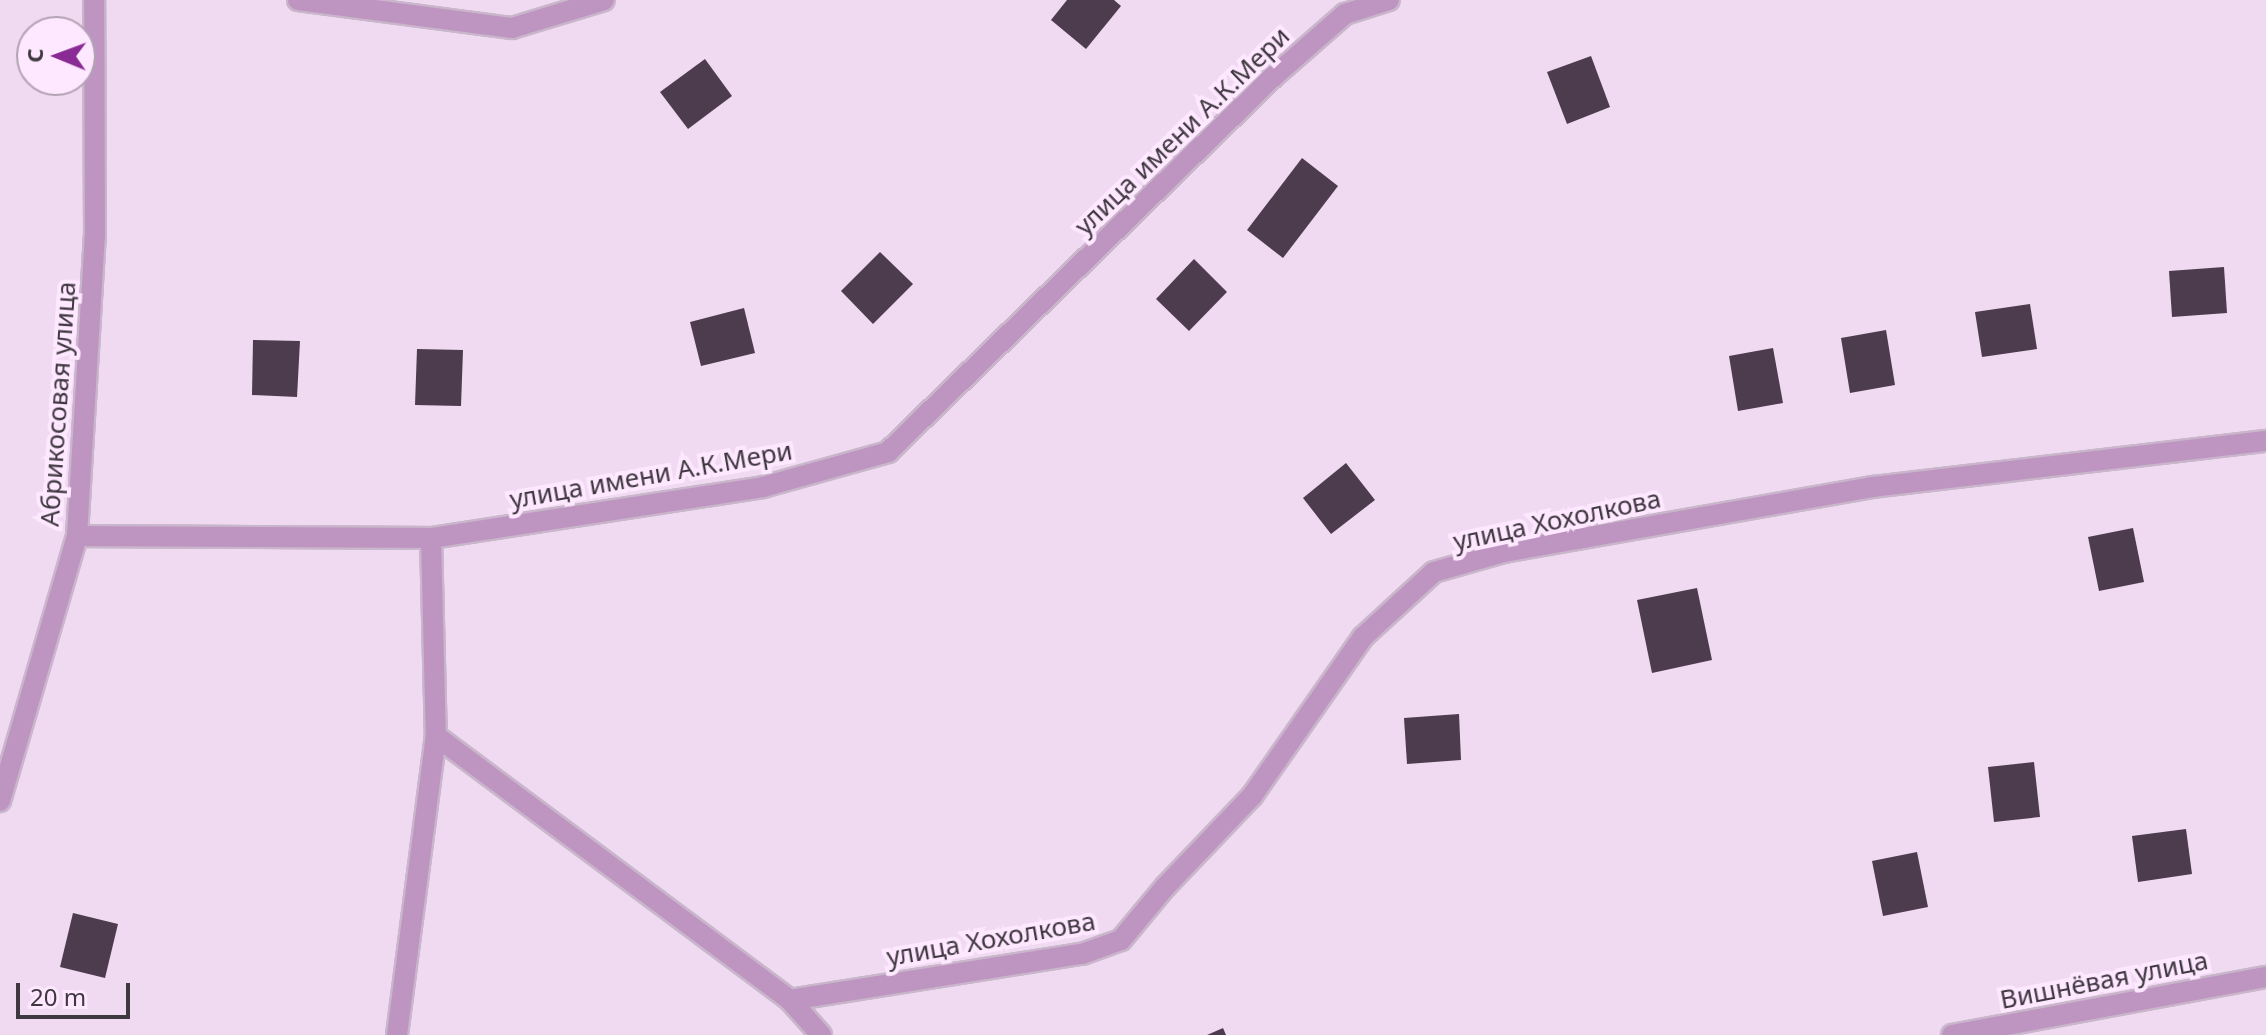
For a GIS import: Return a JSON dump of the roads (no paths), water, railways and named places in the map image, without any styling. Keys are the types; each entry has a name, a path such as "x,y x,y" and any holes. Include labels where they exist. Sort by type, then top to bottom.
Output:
{"street":[{"name":"Абрикосовая улица","path":"0,801 77,536 95,236 94,0"},
{"path":"298,0 512,28 604,0"},
{"name":"улица имени А.К.Мери","path":"77,536 431,538 763,487 888,452 1273,77 1345,14 1389,0"},
{"name":"улица Хохолкова","path":"790,1000 1082,954 1121,940 1165,887 1252,796 1363,637 1434,572 1504,552 1873,487 2266,441"},
{"path":"397,1035 436,736 431,538"},
{"path":"436,736 790,1000 821,1035"},
{"name":"Вишнёвая улица","path":"1952,1035 2266,977"}]}
